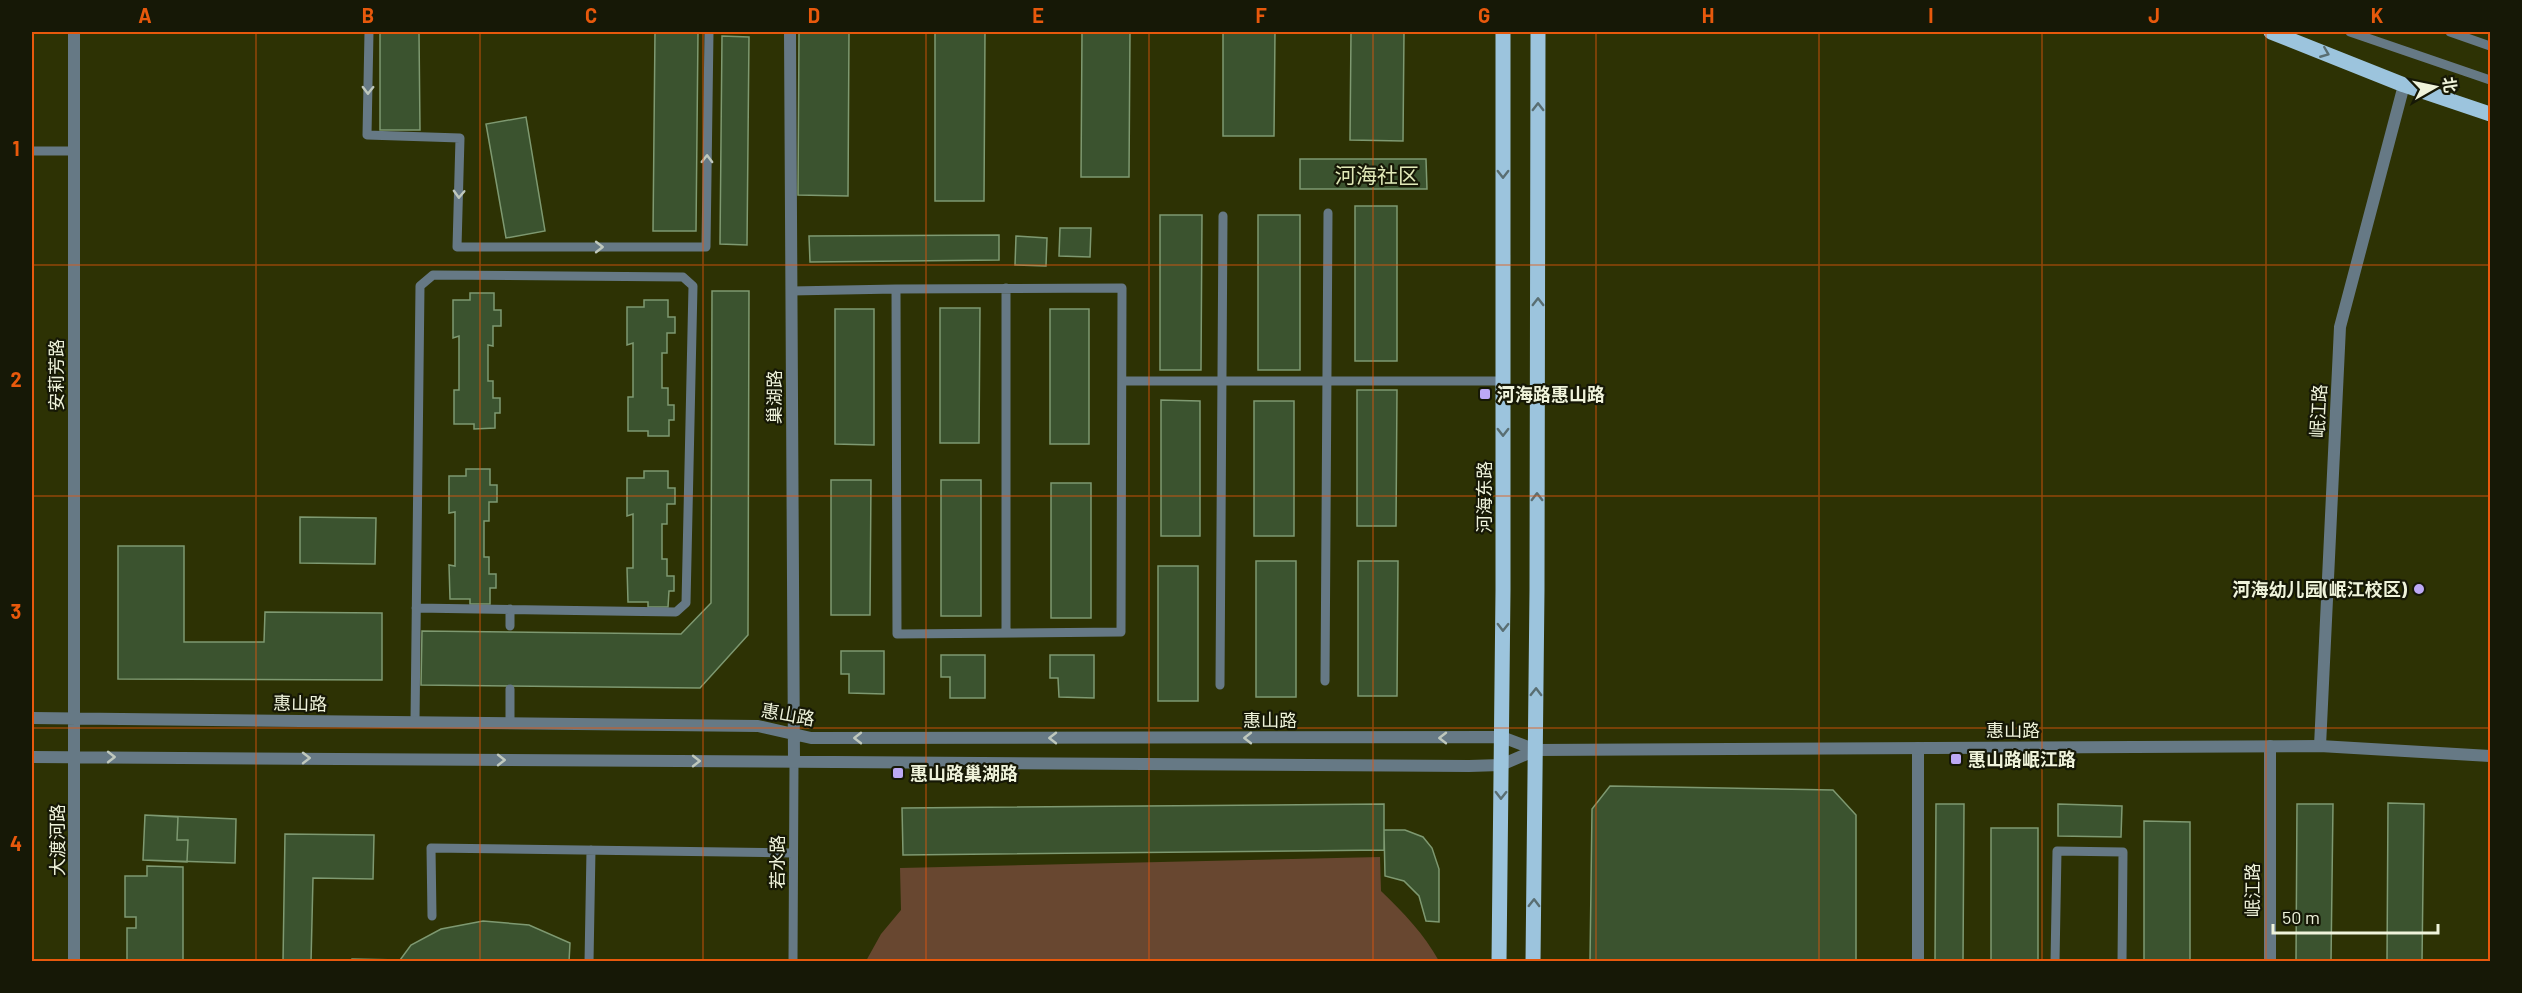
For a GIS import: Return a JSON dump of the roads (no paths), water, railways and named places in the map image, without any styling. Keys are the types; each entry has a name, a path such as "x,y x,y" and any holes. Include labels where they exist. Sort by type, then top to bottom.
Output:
{"main road":[{"name":"河海东路","path":"1499,962 1502,737 1503,32"},
{"path":"1533,962 1536,750 1538,32"},
{"path":"2271,32 2404,85 2490,114"}],"street":[{"name":"安莉芳路","path":"74,32 75,718"},
{"name":"巢湖路","path":"790,32 794,762"},
{"name":"岷江路","path":"2320,746 2340,327 2404,85"},
{"name":"惠山路","path":"32,718 758,726 812,738 1502,737 1536,750 2320,746 2490,756"},
{"name":"大渡河路","path":"74,962 75,718"},
{"name":"岷江路","path":"2270,962 2271,746"},
{"path":"1918,748 1918,962"},
{"name":"惠山路","path":"32,757 1501,765 1536,750"}],"lane":[{"path":"369,32 367,135 460,138 457,247 706,247 709,32"},
{"path":"2350,32 2490,82"},
{"path":"2450,32 2490,46"},
{"path":"32,151 74,151"},
{"path":"1325,681 1328,213"},
{"path":"1221,685 1223,216"},
{"path":"415,722 416,608 420,286 433,275 683,277 693,286 686,603 676,612 416,608"},
{"path":"791,291 896,289 1006,288 1122,288 1121,632 897,634 896,289"},
{"path":"1006,288 1006,633"},
{"path":"1122,381 1503,381"},
{"path":"510,609 510,626"},
{"path":"510,690 510,723"},
{"name":"若水路","path":"793,962 794,762"},
{"path":"432,916 431,848 793,853"},
{"path":"589,962 591,850"},
{"path":"2055,962 2057,851 2123,852 2122,962"}],"place":[{"name":"河海路惠山路","path":"1485,394"},
{"name":"河海幼儿园(岷江校区)","path":"2419,589"},
{"name":"惠山路岷江路","path":"1956,759"},
{"name":"惠山路巢湖路","path":"898,773"}],"district":[{"name":"河海社区","path":"1377,174"}]}
